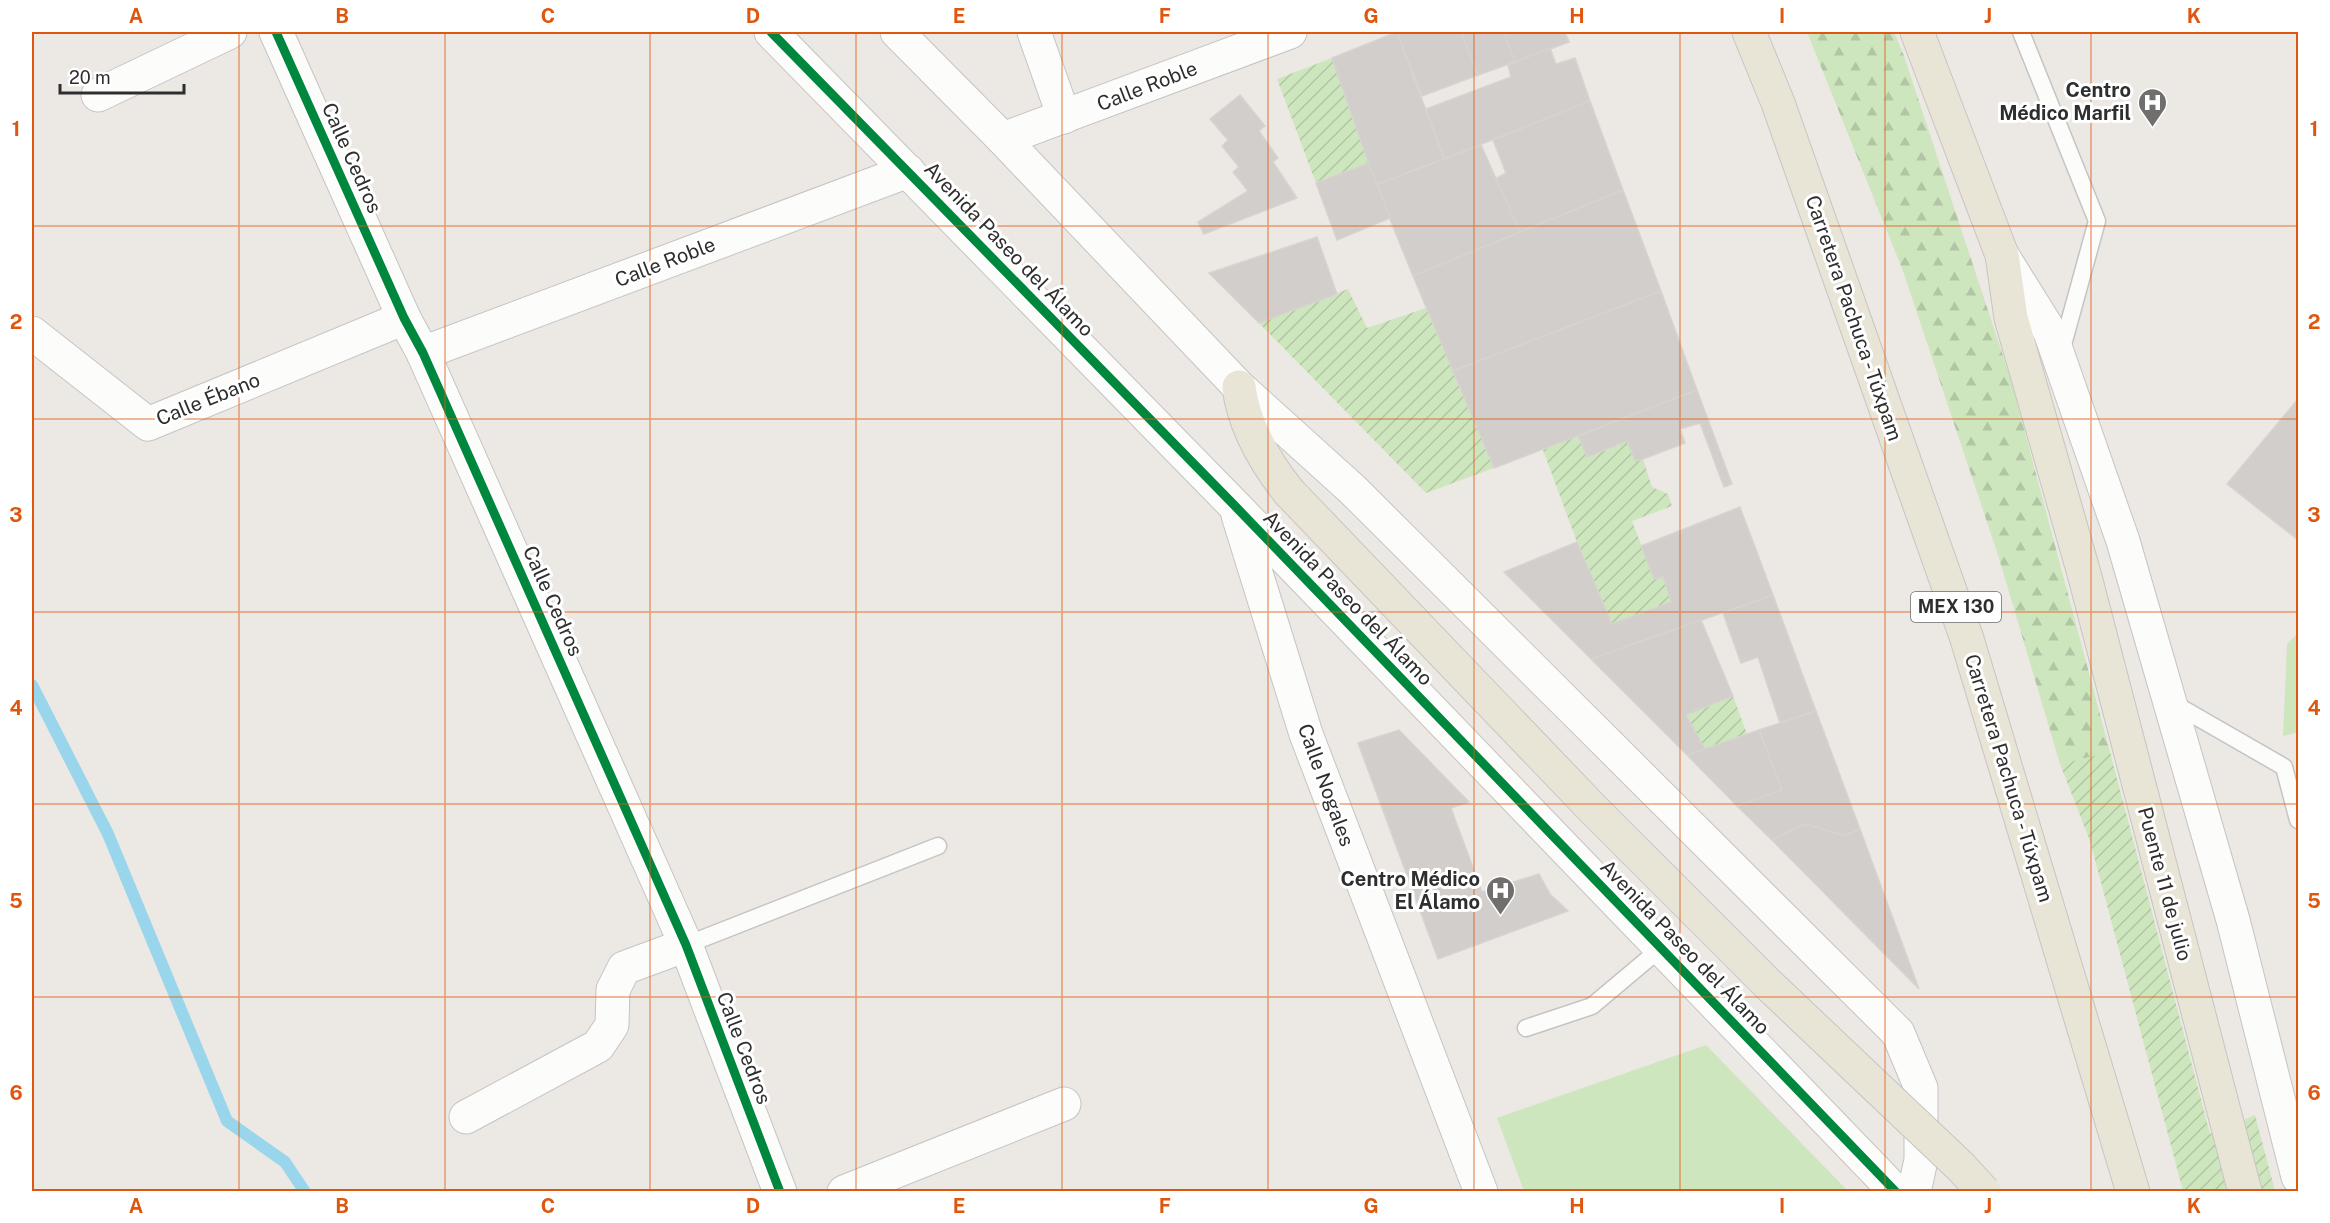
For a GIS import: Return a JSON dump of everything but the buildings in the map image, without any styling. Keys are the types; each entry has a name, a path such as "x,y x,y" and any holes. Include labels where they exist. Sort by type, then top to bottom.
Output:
{"main road":[{"name":"Carretera Pachuca - Túxpam","path":"1749,32 1778,104 1967,639 2133,1191"},
{"path":"1917,32 2002,255"},
{"name":"Puente 11 de julio","path":"2002,255 2011,318 2085,577 2245,1191"},
{"path":"1239,387 1241,406 1260,450 1289,492 1592,808 1769,985 1984,1191"}],"street":[{"path":"98,94 230,32"},
{"name":"Calle Cedros","path":"276,32 404,318 423,354 686,945 780,1191"},
{"name":"Avenida Paseo del Álamo","path":"771,32 1236,507 1896,1191"},
{"path":"897,32 1003,139 1239,387 1353,490 1898,1033 1921,1088 1921,1160 1914,1191"},
{"path":"1034,32 1064,117"},
{"name":"Calle Roble","path":"1003,139 1290,32"},
{"name":"Calle Roble","path":"423,354 908,171"},
{"path":"2002,255 2050,332 2123,542 2233,920 2298,1177"},
{"name":"Calle Ébano","path":"32,333 148,423 404,318"},
{"name":"Calle Nogales","path":"1236,507 1306,734 1481,1191"},
{"path":"465,1117 598,1046 612,1025 613,990 624,968 686,945"},
{"path":"844,1191 1064,1104"}],"lane":[{"path":"2021,32 2097,221 2059,358"},
{"path":"2170,702 2291,764 2298,820"},
{"path":"686,945 938,846"},
{"path":"1526,1028 1592,1006 1661,948"}],"green space":[{"path":"1807,32 1894,32 1904,56 2011,380 2110,752 2060,764 1998,555 1903,271"},
{"path":"1332,58 1369,163 1316,183 1277,79"},
{"path":"1348,289 1367,328 1426,308 1494,468 1426,493 1259,323"},
{"path":"1578,436 1587,456 1627,441 1635,461 1643,459 1652,487 1668,494 1672,506 1632,521 1654,578 1663,577 1671,602 1612,624 1577,542 1543,450"},
{"path":"2298,633 2298,732 2283,736 2287,644"},
{"path":"1733,696 1747,734 1705,749 1686,715"},
{"path":"2110,752 2210,1134 2255,1115 2275,1191 2183,1191 2090,841 2060,764"},
{"path":"1706,1045 1848,1191 1524,1191 1497,1118"}],"waterway":[{"path":"32,685 108,834 227,1121 285,1162 305,1192"}],"cycle path":[{"path":"276,32 404,318 423,353 686,945 780,1192"},
{"path":"771,32 1236,507 1896,1192"}],"place":[{"name":"Centro Médico Marfil","path":"2152,128"},
{"name":"Centro Médico El Álamo","path":"1501,916"}]}
